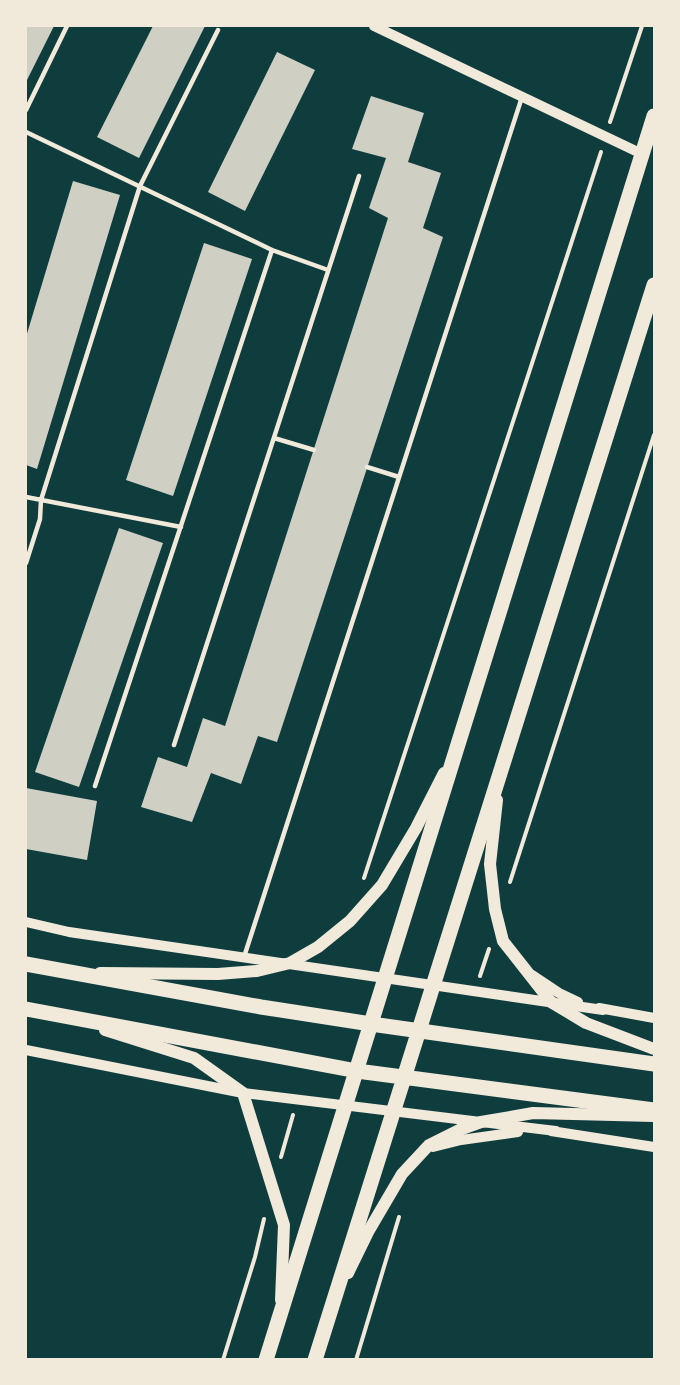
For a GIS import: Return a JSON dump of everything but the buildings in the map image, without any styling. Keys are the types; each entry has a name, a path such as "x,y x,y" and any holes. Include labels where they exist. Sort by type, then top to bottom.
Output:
{"main road":[{"path":"266,1359 654,116"},
{"path":"315,1359 654,285"},
{"path":"69,972 218,974 257,971 290,963 318,947 350,921 382,885 416,828 458,745"},
{"path":"502,766 490,864 495,909 503,942 550,1002 586,1023 654,1049"},
{"path":"26,964 261,1007 654,1064"},
{"path":"26,1009 357,1071 654,1110"},
{"path":"58,1015 194,1058 243,1094 284,1225 281,1311"},
{"path":"328,1315 374,1222 402,1174 429,1145 481,1122 533,1113 654,1116"}],"street":[{"path":"374,26 388,29 522,97 642,154"},
{"path":"26,922 69,932 654,1018"},
{"path":"525,970 576,1002 603,1010"},
{"path":"26,1050 243,1094 556,1131 654,1147"},
{"path":"421,1152 461,1140 512,1132 556,1131"}],"lane":[{"path":"26,110 67,26"},
{"path":"26,563 40,519 41,500 140,186 218,30"},
{"path":"244,957 522,97"},
{"path":"26,132 272,250 328,270"},
{"path":"174,745 359,176"},
{"path":"95,786 272,250"},
{"path":"274,438 314,450"},
{"path":"368,467 399,477"},
{"path":"26,497 181,526"}],"path":[{"path":"361,887 642,26"},
{"path":"509,888 654,435"},
{"path":"475,991 498,921"},
{"path":"223,1359 255,1257 272,1187 298,1100"},
{"path":"356,1359 403,1206"}]}
